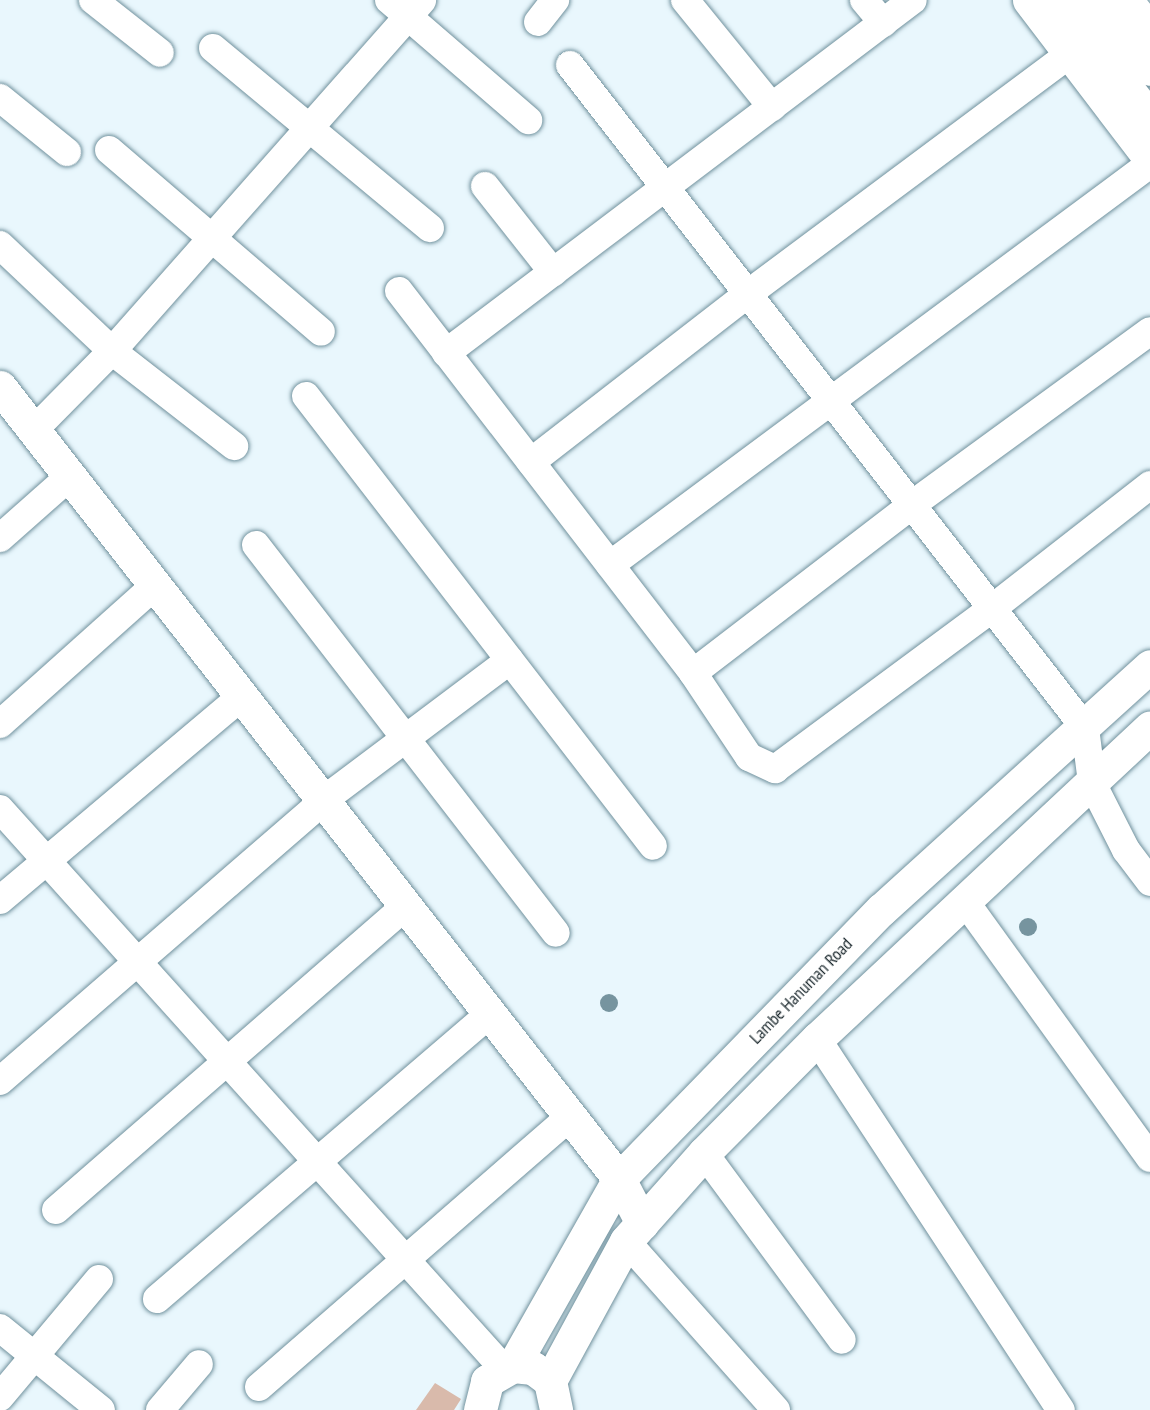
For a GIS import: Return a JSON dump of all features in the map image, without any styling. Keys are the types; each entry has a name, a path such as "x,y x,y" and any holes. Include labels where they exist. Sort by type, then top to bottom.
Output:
{"main road":[{"path":"1029,0 1150,159"},
{"path":"1060,0 1150,118"},
{"path":"1095,0 1150,69"},
{"path":"0,387 153,587 325,799 619,1179 634,1232"},
{"name":"Lambe Hanuman Road","path":"480,1410 482,1391 508,1367 619,1179 881,910 1085,728 1150,666"},
{"path":"508,1367 533,1368 553,1396 634,1232 704,1153 817,1040 1150,727"}],"street":[{"path":"93,0 160,53"},
{"path":"538,22 555,0"},
{"path":"685,0 772,107"},
{"path":"864,0 883,23"},
{"path":"446,353 914,0"},
{"path":"34,430 112,351 306,128 406,5 528,120"},
{"path":"213,48 306,128 430,228"},
{"path":"531,462 749,293 1070,54"},
{"path":"570,65 914,504 1085,728 1092,783 1126,850 1150,882"},
{"path":"0,98 67,152"},
{"path":"109,150 321,332"},
{"path":"610,565 831,398 1150,164"},
{"path":"485,186 553,272"},
{"path":"0,245 112,351 234,446"},
{"path":"399,291 693,674 749,757 775,769 994,607 1150,484"},
{"path":"693,674 914,504 1150,331"},
{"path":"306,396 653,846"},
{"path":"0,538 69,477"},
{"path":"256,545 556,933"},
{"path":"0,724 153,587"},
{"path":"0,1081 325,799 510,660"},
{"path":"0,900 242,696"},
{"path":"0,809 406,1260 508,1367"},
{"path":"964,900 1150,1158"},
{"path":"56,1210 225,1059 407,905"},
{"path":"157,1299 491,1013"},
{"path":"817,1040 1061,1410"},
{"path":"259,1387 570,1117"},
{"path":"704,1153 842,1340"},
{"path":"634,1232 776,1410"},
{"path":"0,1397 99,1279"},
{"path":"0,1328 101,1410"},
{"path":"160,1410 199,1364"}],"building":[{"path":"435,1383 461,1399 454,1410 416,1410"}]}
